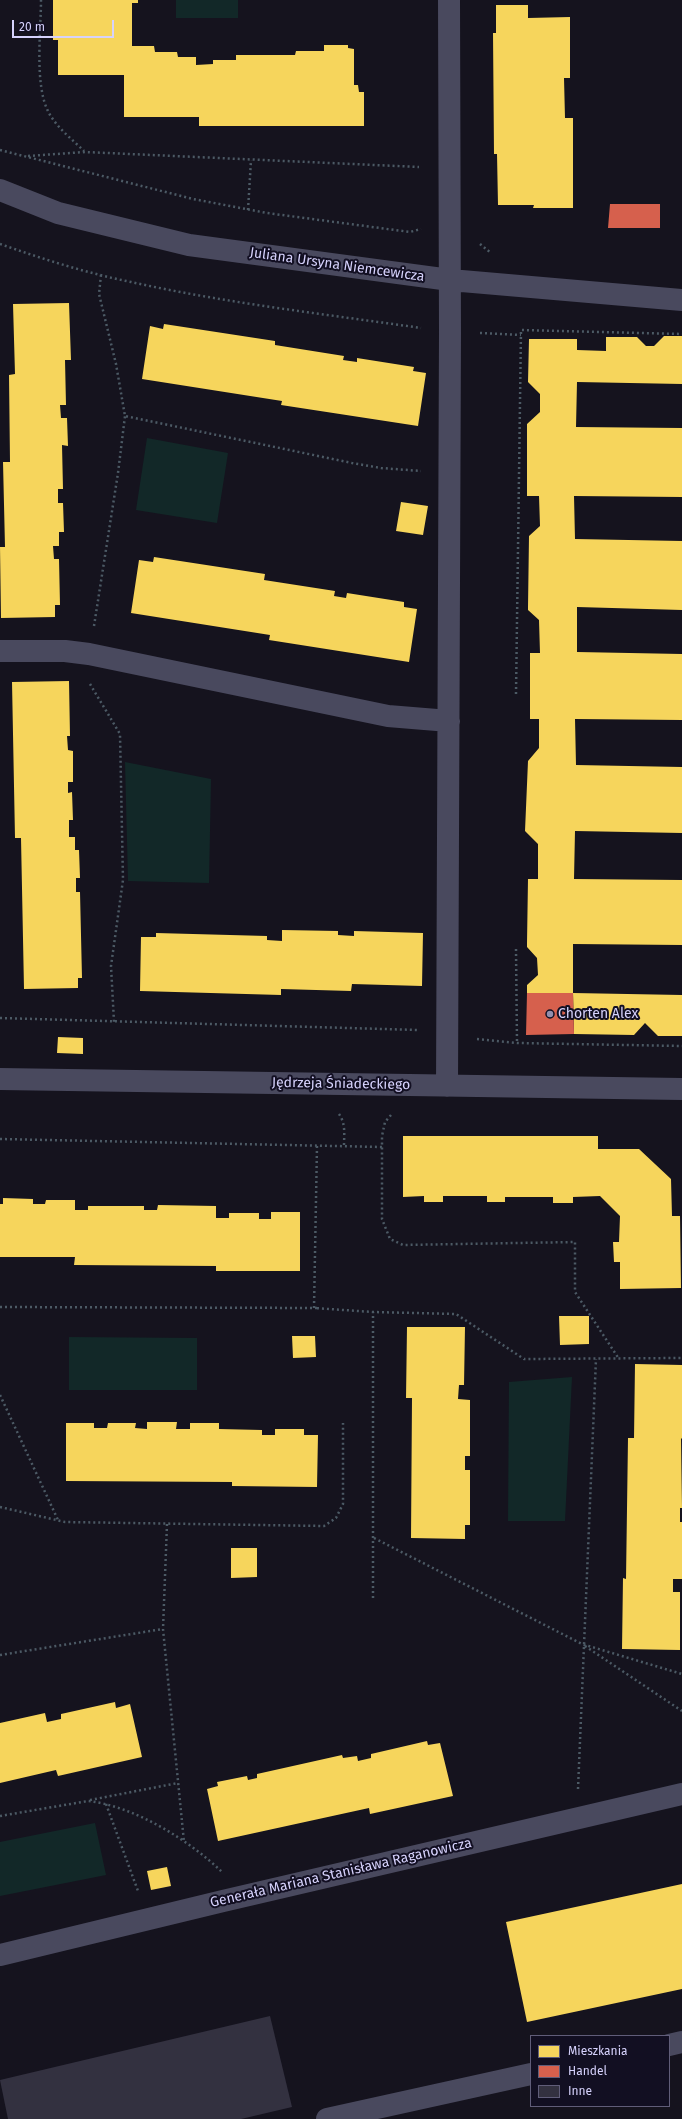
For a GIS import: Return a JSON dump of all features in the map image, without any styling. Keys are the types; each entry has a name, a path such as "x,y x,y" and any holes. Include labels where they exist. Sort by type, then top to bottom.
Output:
{"street":[{"path":"447,1086 450,332 449,0"},
{"name":"Juliana Ursyna Niemcewicza","path":"0,190 58,213 189,245 450,280 682,300"},
{"path":"0,651 65,650 388,716 449,721"},
{"name":"Jędrzeja Śniadeckiego","path":"0,1080 682,1089"},
{"name":"Generała Mariana Stanisława Raganowicza","path":"0,1955 253,1894 682,1794"},
{"path":"670,2044 682,2042"},
{"path":"327,2119 530,2074"}],"path":[{"path":"41,0 41,89 45,103 49,114 61,129 85,152"},
{"path":"0,150 132,185 248,210 410,232 422,229 471,230 481,244 496,257"},
{"path":"26,156 85,152 419,167"},
{"path":"248,210 251,160"},
{"path":"0,244 57,264 131,283 251,303 450,332 521,335"},
{"path":"101,275 99,294 116,364 124,416 116,488 89,654 84,676 120,734 123,880 111,966 114,1022"},
{"path":"516,694 521,330 682,334"},
{"path":"124,416 352,463 381,468 425,471"},
{"path":"516,949 517,1043"},
{"path":"0,1018 422,1030 448,1035 517,1043 682,1046"},
{"path":"337,1111 344,1124 344,1146"},
{"path":"394,1113 385,1122 382,1147 382,1219 390,1239 403,1245 575,1242 575,1292 619,1359"},
{"path":"0,1138 382,1147"},
{"path":"317,1146 314,1308 318,1308"},
{"path":"0,1307 318,1308 373,1312 456,1314 524,1359 682,1358"},
{"path":"373,1312 373,1598"},
{"path":"577,1793 582,1644 596,1359"},
{"path":"0,1395 58,1521"},
{"path":"0,1507 58,1521 324,1526 332,1523 341,1511 343,1504 343,1423"},
{"path":"166,1524 163,1629 184,1842"},
{"path":"374,1538 582,1644 682,1711"},
{"path":"0,1655 163,1629"},
{"path":"582,1644 682,1674"},
{"path":"0,1816 88,1801 178,1783"},
{"path":"88,1801 106,1804 146,1819 184,1842 209,1860 226,1876"},
{"path":"106,1804 140,1898"}],"green space":[{"path":"176,0 238,0 238,18 176,18"},
{"path":"147,438 228,453 217,523 136,510"},
{"path":"125,762 211,779 209,883 128,881"},
{"path":"69,1337 197,1338 197,1390 69,1390"},
{"path":"572,1377 565,1521 508,1521 509,1382"},
{"path":"95,1823 106,1875 0,1896 0,1842"}],"building: Mieszkania":[{"path":"53,0 138,0 138,3 132,3 132,46 154,46 155,52 177,52 178,57 196,57 196,65 213,64 213,60 236,60 236,55 295,55 296,51 324,51 324,45 348,45 348,48 354,49 354,85 358,85 359,92 364,92 364,126 199,126 199,117 124,117 124,75 58,75 58,40 53,40"},
{"path":"496,5 528,5 528,18 570,17 570,78 564,78 565,118 573,118 573,208 533,208 534,205 498,205 497,154 494,154 493,33 496,33"},
{"path":"69,303 71,360 65,360 66,405 60,405 61,418 67,418 68,446 62,445 63,489 58,489 58,503 63,503 64,532 59,532 59,546 53,546 54,559 59,559 60,605 55,605 55,617 1,618 0,547 5,547 3,462 10,462 9,375 15,374 13,304"},
{"path":"164,324 275,341 275,345 344,356 343,360 357,362 357,358 414,367 413,371 426,373 418,426 281,405 282,401 142,379 150,326 163,329"},
{"path":"664,336 682,336 682,384 577,382 576,427 682,428 682,497 574,496 575,539 682,541 682,610 577,607 577,652 682,654 682,720 575,719 576,765 682,767 682,833 575,831 574,879 682,880 682,945 573,944 573,993 527,993 527,985 538,975 537,958 527,947 527,943 528,879 538,879 538,844 525,831 528,761 539,748 539,719 530,719 530,653 540,653 539,620 528,610 529,536 540,526 539,496 527,496 527,424 540,412 540,394 528,382 529,339 577,339 577,350 606,351 606,337 637,337 646,346 654,346"},
{"path":"401,502 428,506 423,535 396,531"},
{"path":"154,557 265,574 264,580 335,591 334,596 346,598 347,593 404,602 404,607 417,609 409,662 269,640 270,635 131,613 139,560 153,562"},
{"path":"69,681 70,736 67,736 68,750 73,751 73,782 68,782 68,793 72,792 73,820 69,820 69,837 75,837 75,850 79,850 80,878 76,878 76,892 80,892 82,978 78,978 78,988 24,989 21,838 15,838 12,682"},
{"path":"282,930 338,931 338,935 354,936 354,931 423,933 422,986 352,984 351,991 281,989 281,995 140,991 141,937 156,937 156,933 267,936 267,940 282,941"},
{"path":"573,993 682,995 682,1036 658,1036 645,1023 634,1035 574,1034"},
{"path":"58,1037 83,1038 83,1054 57,1053"},
{"path":"403,1136 598,1136 598,1149 639,1149 671,1179 672,1216 680,1216 681,1288 620,1289 620,1262 614,1262 613,1242 619,1242 620,1216 600,1196 573,1197 573,1203 553,1203 553,1197 505,1197 505,1202 487,1202 487,1196 443,1196 443,1202 424,1202 424,1196 403,1197"},
{"path":"3,1198 33,1199 33,1204 45,1204 46,1200 75,1200 75,1210 88,1210 88,1206 144,1206 144,1210 157,1210 158,1205 216,1206 216,1218 229,1218 229,1213 259,1213 259,1219 271,1219 271,1212 300,1212 300,1271 216,1271 216,1266 74,1265 75,1257 0,1257 0,1204 3,1204"},
{"path":"559,1316 589,1316 589,1344 560,1345"},
{"path":"407,1327 465,1327 464,1385 459,1385 458,1399 470,1400 470,1456 465,1456 465,1470 470,1470 470,1525 465,1525 465,1539 411,1538 412,1398 406,1398"},
{"path":"292,1336 315,1336 316,1357 293,1358"},
{"path":"635,1364 682,1365 682,1508 680,1508 680,1522 682,1522 682,1579 673,1579 673,1592 680,1592 680,1650 622,1649 623,1578 626,1579 628,1438 634,1438"},
{"path":"147,1422 177,1422 176,1429 190,1429 190,1423 219,1423 219,1429 262,1430 262,1435 275,1435 275,1429 304,1429 304,1435 318,1435 317,1487 232,1486 232,1482 66,1481 66,1423 94,1423 94,1428 107,1428 108,1423 136,1423 135,1428 147,1429"},
{"path":"231,1548 257,1548 257,1577 231,1578"},
{"path":"115,1702 116,1708 130,1704 142,1757 58,1776 56,1770 0,1783 0,1723 45,1713 47,1722 61,1719 61,1714"},
{"path":"427,1741 428,1745 440,1743 453,1796 370,1814 369,1808 218,1841 207,1789 218,1786 217,1782 247,1776 248,1780 257,1778 257,1774 342,1755 343,1758 357,1756 358,1761 371,1758 371,1754"},
{"path":"167,1867 171,1886 151,1890 147,1871"},
{"path":"682,1884 682,1989 527,2022 506,1922"}],"building: Handel":[{"path":"610,204 660,204 660,228 608,228"},
{"name":"Chorten Alex","path":"527,993 573,993 574,1034 526,1035"}],"building: Inne":[{"path":"270,2016 292,2107 241,2119 8,2119 0,2080"}],"place":[{"name":"Chorten Alex","path":"550,1014"}]}
